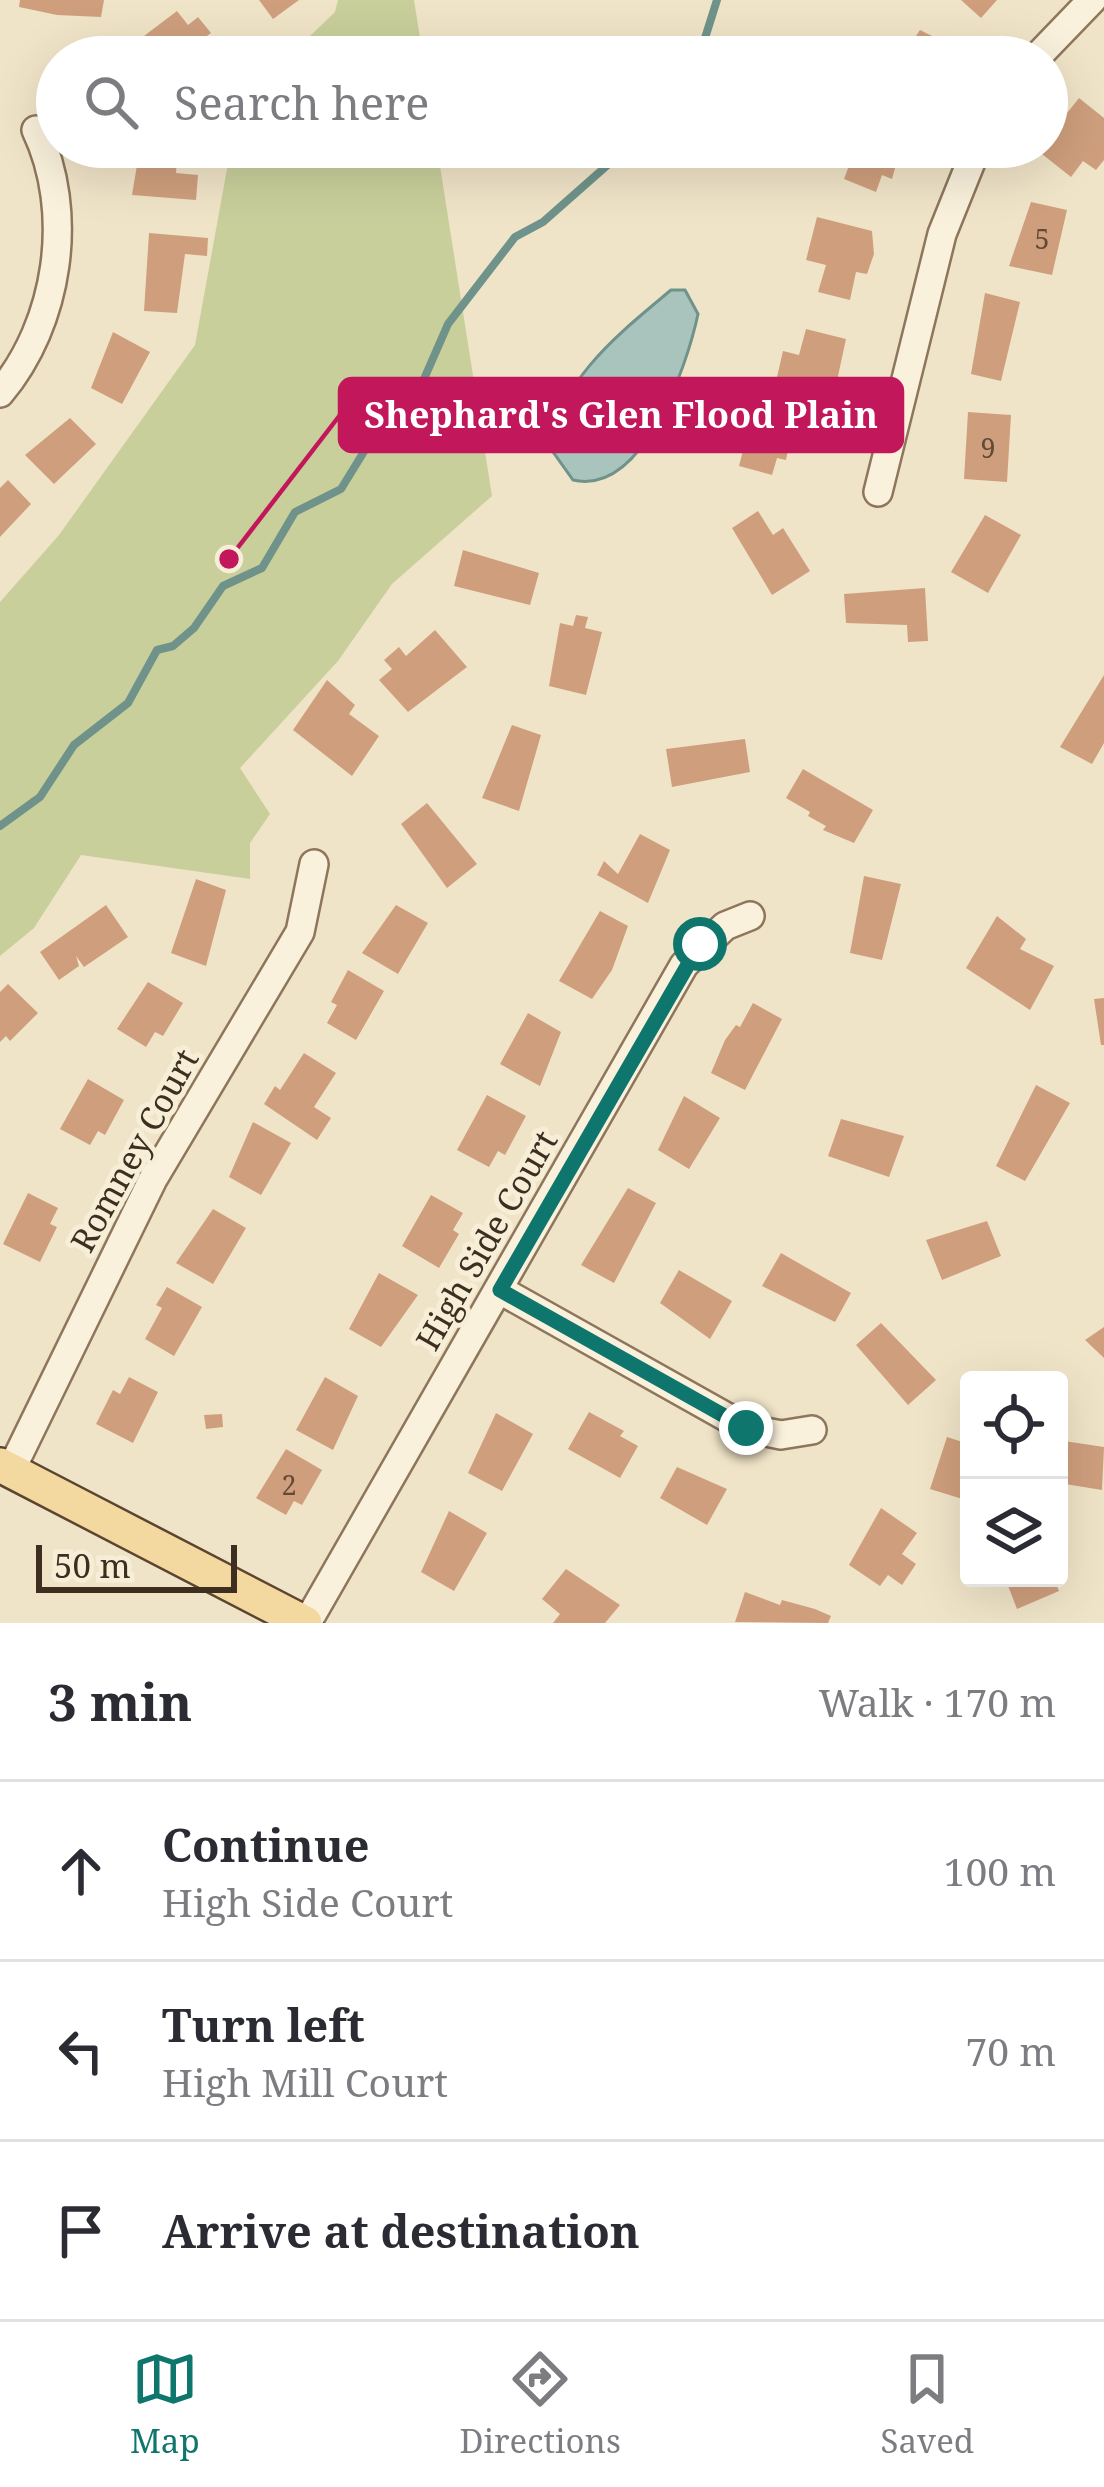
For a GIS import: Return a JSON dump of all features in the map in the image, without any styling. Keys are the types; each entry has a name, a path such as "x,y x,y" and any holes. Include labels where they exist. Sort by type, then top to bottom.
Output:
{"main road":[{"path":"5,1467 306,1623"}],"street":[{"path":"1057,36 1092,0"},
{"path":"0,393 44,312 54,264 59,191 50,168"},
{"path":"878,492 941,234 968,168"},
{"name":"Romney Court","path":"5,1467 153,1179 292,948 310,901 314,865"},
{"name":"High Side Court","path":"306,1623 684,964 700,944 750,916"},
{"path":"500,1290 746,1428 781,1435 812,1430"}],"green space":[{"path":"338,0 414,0 420,36 310,36 335,12"},
{"path":"227,168 440,168 492,496 392,584 338,661 240,768 270,814 250,843 250,879 81,855 34,928 0,956 0,602 59,535 195,345"}],"water":[{"path":"671,290 685,290 698,314 684,364 658,422 621,468 598,480 573,480 551,449 566,401 595,359"}],"building":[{"path":"20,0 104,0 101,17 57,15 19,7"},
{"path":"259,0 299,0 273,19"},
{"path":"961,0 997,0 981,18"},
{"path":"177,11 188,25 198,17 211,33 207,36 144,36"},
{"path":"1079,98 1104,118 1104,160 1096,170 1083,161 1071,177 1060,168 1068,168 1068,112"},
{"path":"136,168 176,168 176,173 198,175 196,200 132,195"},
{"path":"848,168 895,168 892,179 882,175 876,192 844,179"},
{"path":"1031,202 1067,210 1052,275 1009,266"},
{"path":"817,217 872,231 874,254 867,274 856,272 850,300 818,292 826,265 806,260"},
{"path":"149,233 208,238 207,256 185,254 177,313 144,311"},
{"path":"985,293 1020,302 1001,381 971,374"},
{"path":"806,329 846,339 832,404 790,394 793,380 777,377 783,351 799,355"},
{"path":"113,332 150,352 122,404 91,388"},
{"path":"968,412 1011,415 1007,482 964,479"},
{"path":"736,417 792,430 786,460 777,458 772,475 739,466 747,435 732,432"},
{"path":"70,418 96,444 54,484 25,455"},
{"path":"8,480 31,504 0,537 0,488"},
{"path":"758,511 773,535 783,528 810,571 772,595 732,528"},
{"path":"985,515 1021,535 988,593 951,572"},
{"path":"463,550 539,573 530,605 454,586"},
{"path":"925,588 928,641 908,642 907,625 846,623 844,594"},
{"path":"576,615 588,617 585,628 602,632 586,695 549,686 560,623 573,626"},
{"path":"435,630 467,667 408,712 379,680 392,669 384,660 399,647 406,656"},
{"path":"1104,675 1104,743 1092,764 1060,747"},
{"path":"327,680 355,705 349,714 379,736 352,776 293,730"},
{"path":"512,725 541,735 519,811 482,798"},
{"path":"745,739 750,772 672,787 666,749"},
{"path":"803,769 873,810 854,843 823,830 826,826 808,816 810,812 786,798"},
{"path":"427,803 477,864 447,888 401,824"},
{"path":"640,834 670,850 648,903 597,875 604,861 618,874"},
{"path":"864,876 901,884 882,960 850,953"},
{"path":"196,879 226,890 206,966 171,953"},
{"path":"106,905 128,937 84,967 76,956 79,966 59,980 40,952"},
{"path":"396,905 428,923 398,974 362,953"},
{"path":"600,911 628,926 612,970 592,999 559,981"},
{"path":"997,916 1026,939 1020,949 1054,966 1030,1010 966,968"},
{"path":"348,970 384,991 356,1040 327,1023 337,1005 331,1002"},
{"path":"148,982 183,1003 163,1036 155,1032 146,1047 117,1029"},
{"path":"8,984 38,1013 10,1041 6,1036 0,1042 0,992"},
{"path":"1104,998 1104,1045 1101,1045 1094,999"},
{"path":"753,1003 782,1019 745,1090 711,1073 725,1040 736,1025 740,1027"},
{"path":"528,1013 561,1032 540,1086 500,1064"},
{"path":"304,1053 336,1073 314,1107 331,1118 317,1140 264,1104 275,1086 280,1090"},
{"path":"88,1079 124,1100 105,1135 98,1131 90,1145 60,1129"},
{"path":"1036,1085 1070,1103 1025,1181 996,1166"},
{"path":"487,1095 526,1116 505,1155 498,1151 489,1167 457,1150"},
{"path":"684,1096 720,1118 689,1169 658,1150"},
{"path":"841,1119 904,1136 889,1177 828,1156"},
{"path":"253,1122 291,1143 261,1195 229,1177"},
{"path":"628,1188 656,1203 614,1283 581,1265"},
{"path":"28,1193 58,1208 50,1224 57,1227 40,1262 3,1244"},
{"path":"431,1195 463,1213 453,1230 459,1234 439,1268 402,1246"},
{"path":"213,1209 246,1228 213,1284 176,1263"},
{"path":"987,1221 1001,1256 942,1280 926,1240"},
{"path":"781,1253 851,1293 835,1322 762,1286"},
{"path":"679,1270 732,1301 710,1339 660,1303"},
{"path":"379,1273 418,1295 381,1347 349,1329"},
{"path":"167,1287 202,1307 174,1356 145,1339"},
{"path":"881,1323 936,1380 908,1405 856,1345"},
{"path":"1104,1327 1104,1358 1085,1340"},
{"path":"129,1377 158,1392 133,1443 96,1424 113,1390 120,1394"},
{"path":"325,1377 358,1396 333,1450 296,1430"},
{"path":"589,1412 624,1431 620,1436 638,1446 620,1478 568,1449"},
{"path":"496,1413 533,1434 502,1491 468,1473"},
{"path":"222,1414 223,1427 206,1429 204,1415"},
{"path":"947,1437 960,1441 960,1498 930,1489"},
{"path":"1068,1442 1104,1447 1102,1490 1068,1484"},
{"path":"286,1449 322,1470 302,1505 294,1501 286,1515 256,1498"},
{"path":"677,1467 727,1489 707,1525 660,1498"},
{"path":"881,1508 917,1533 902,1554 916,1564 902,1585 888,1575 880,1586 849,1565"},
{"path":"449,1511 487,1533 454,1591 421,1572"},
{"path":"566,1569 620,1605 605,1623 553,1623 560,1614 542,1599"},
{"path":"1008,1587 1057,1587 1059,1591 1017,1609"},
{"path":"745,1592 831,1616 828,1623 735,1622"}],"waterway":[{"path":"706,36 717,0"},
{"path":"0,826 40,797 74,745 128,703 157,650 173,646 194,628 223,586 262,568 295,512 341,489 381,424 424,379 448,324 515,237 543,222 604,168"}],"place":[{"name":"Shephard's Glen Flood Plain","path":"229,559"}],"route":[{"path":"700,944 684,964 500,1290 746,1428"}]}
